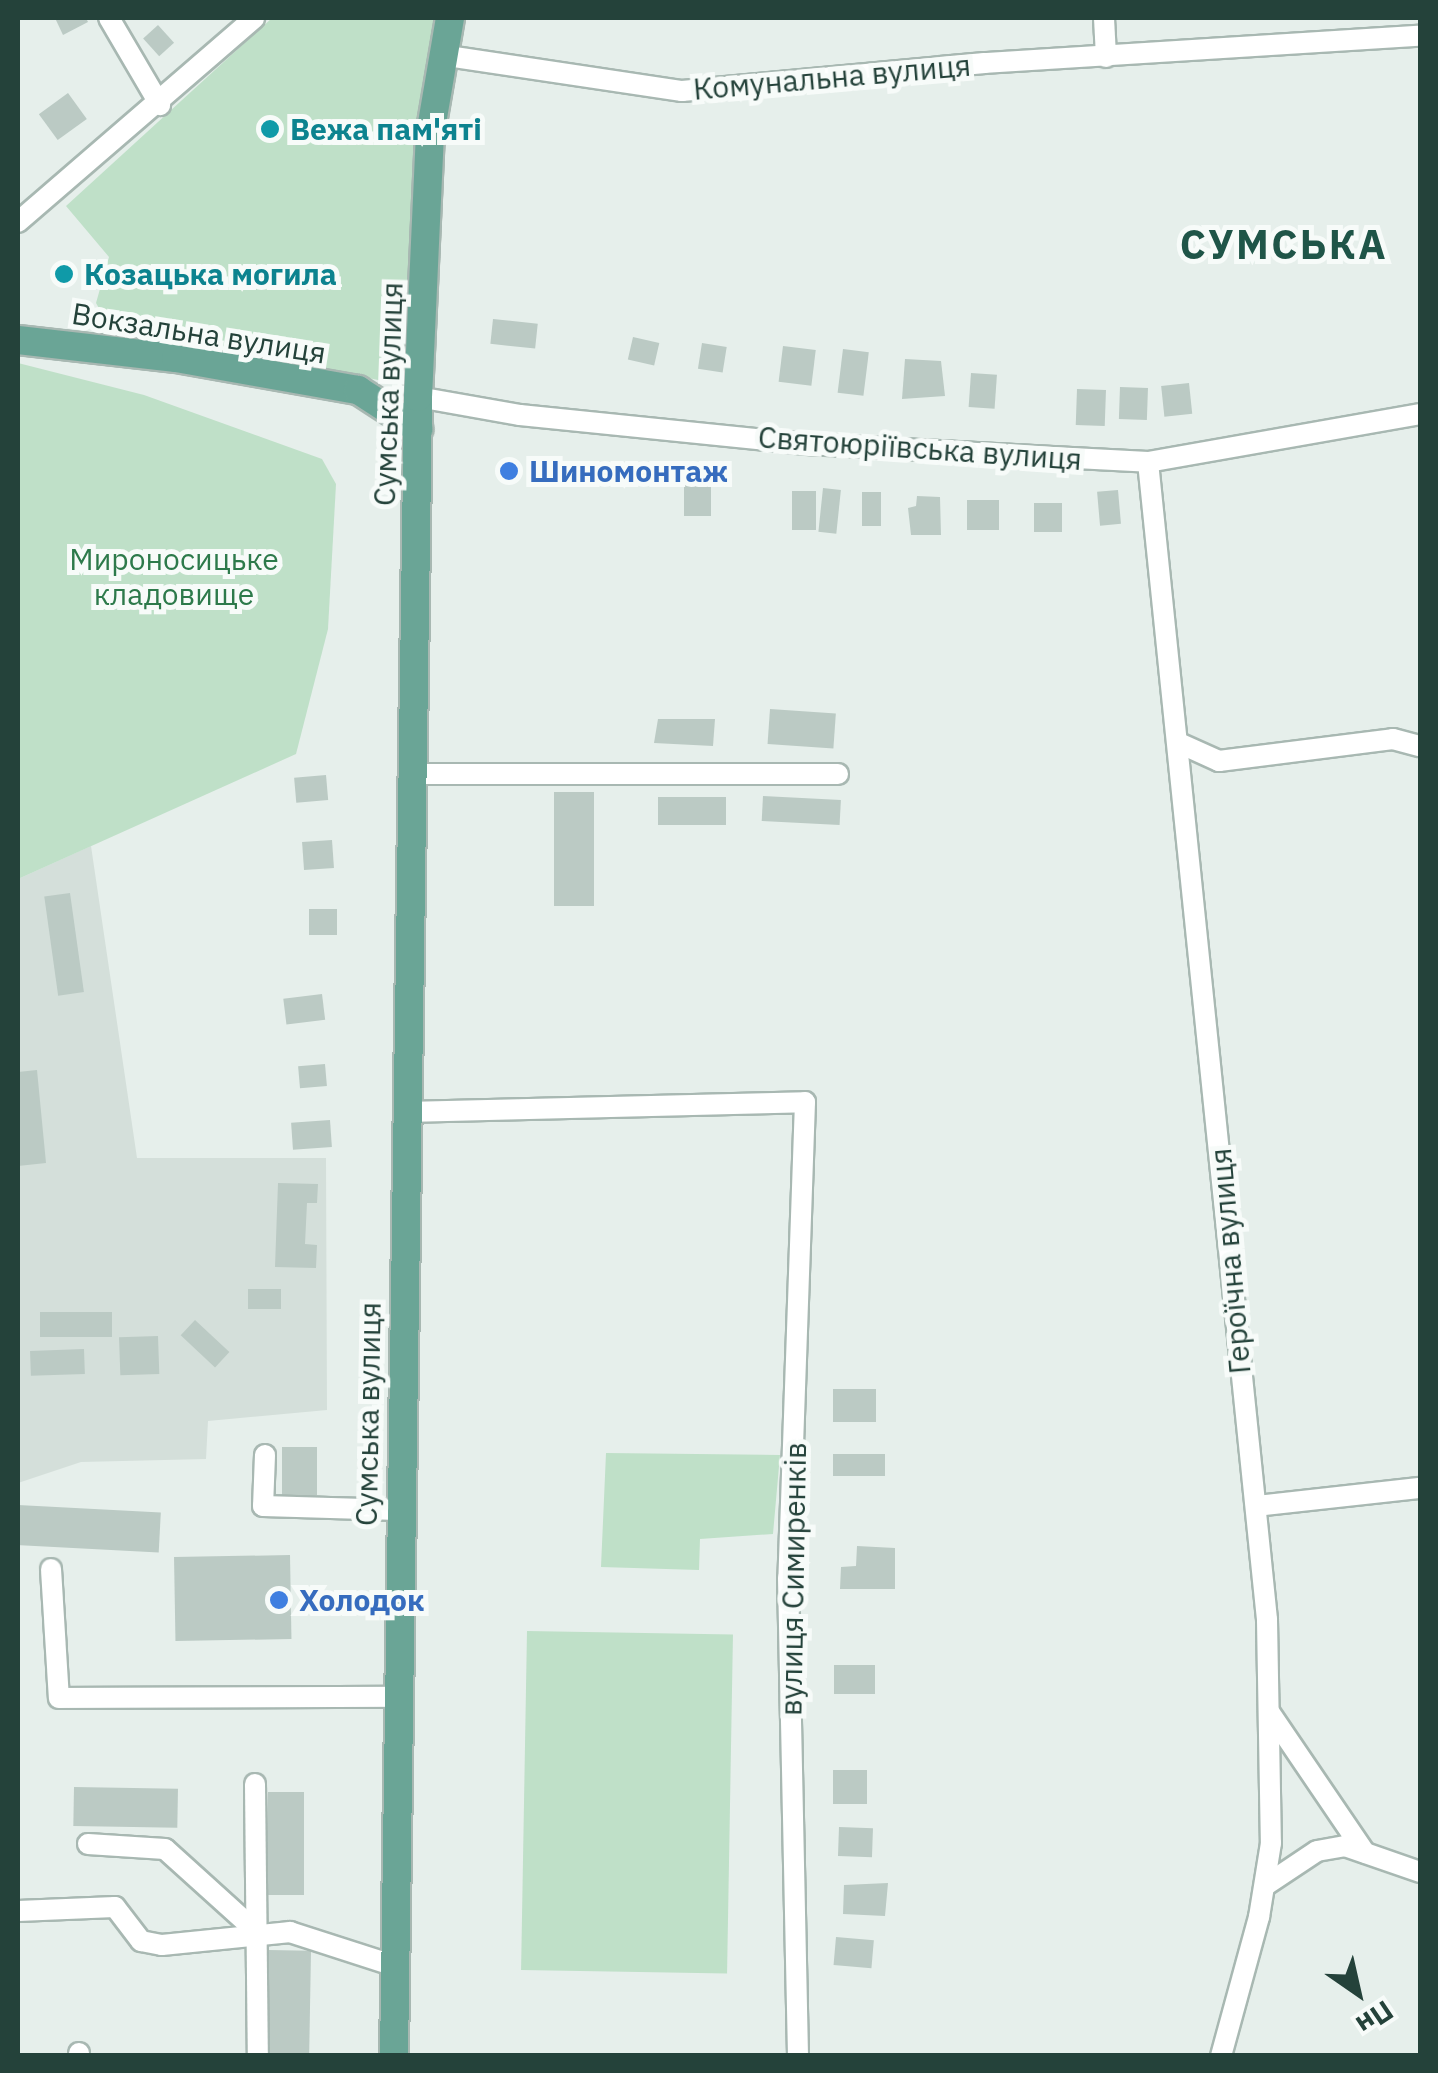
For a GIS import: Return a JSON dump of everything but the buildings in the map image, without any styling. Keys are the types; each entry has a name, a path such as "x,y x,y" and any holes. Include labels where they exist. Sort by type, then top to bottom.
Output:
{"main road":[{"name":"Сумська вулиця","path":"394,2056 398,1510 418,397 430,134 450,18"},
{"name":"Вокзальна вулиця","path":"18,340 159,356 358,390 418,429"}],"street":[{"path":"108,18 160,105"},
{"path":"18,222 160,105 254,18"},
{"path":"1104,18 1106,57"},
{"path":"1328,18 1330,41"},
{"name":"Комунальна вулиця","path":"441,55 682,91 1420,36"},
{"name":"Святоюріївська вулиця","path":"418,397 520,415 807,444 1148,462 1420,414"},
{"name":"Героїчна вулиця","path":"1148,462 1162,644 1179,743 1256,1506 1270,1713 1266,1885 1221,2056"},
{"path":"1179,743 1219,761 1394,739 1420,746"},
{"path":"412,774 838,774"},
{"name":"вулиця Симиренків","path":"406,1112 805,1102 788,1578 798,2056"},
{"path":"265,1456 263,1506 398,1510"},
{"path":"1256,1506 1420,1488"},
{"path":"51,1569 58,1698 396,1698"},
{"path":"1270,1713 1364,1853"},
{"path":"255,1784 258,2056"},
{"path":"88,1844 164,1849 259,1934"},
{"path":"1266,1885 1317,1851 1344,1846 1420,1872"},
{"path":"18,1911 114,1907 141,1941 162,1945 290,1932 395,1966"}],"shaded area":[{"path":"91,846 137,1158 326,1158 327,1410 208,1421 206,1459 81,1462 18,1483 18,879"}],"green space":[{"path":"272,18 439,18 426,66 402,385 108,324 96,303 109,257 66,206"},
{"name":"Мироносицьке кладовище","path":"18,363 144,395 322,459 336,484 328,629 296,754 18,879"},
{"path":"606,1453 780,1455 773,1534 700,1539 699,1570 601,1567"},
{"path":"527,1631 733,1635 727,1974 521,1970"}],"place":[{"name":"Вежа пам'яті","path":"270,129"},
{"name":"Козацька могила","path":"64,274"},
{"name":"Шиномонтаж","path":"509,471"},
{"name":"Холодок","path":"279,1600"}],"district":[{"name":"СУМСЬКА","path":"1284,244"}]}
